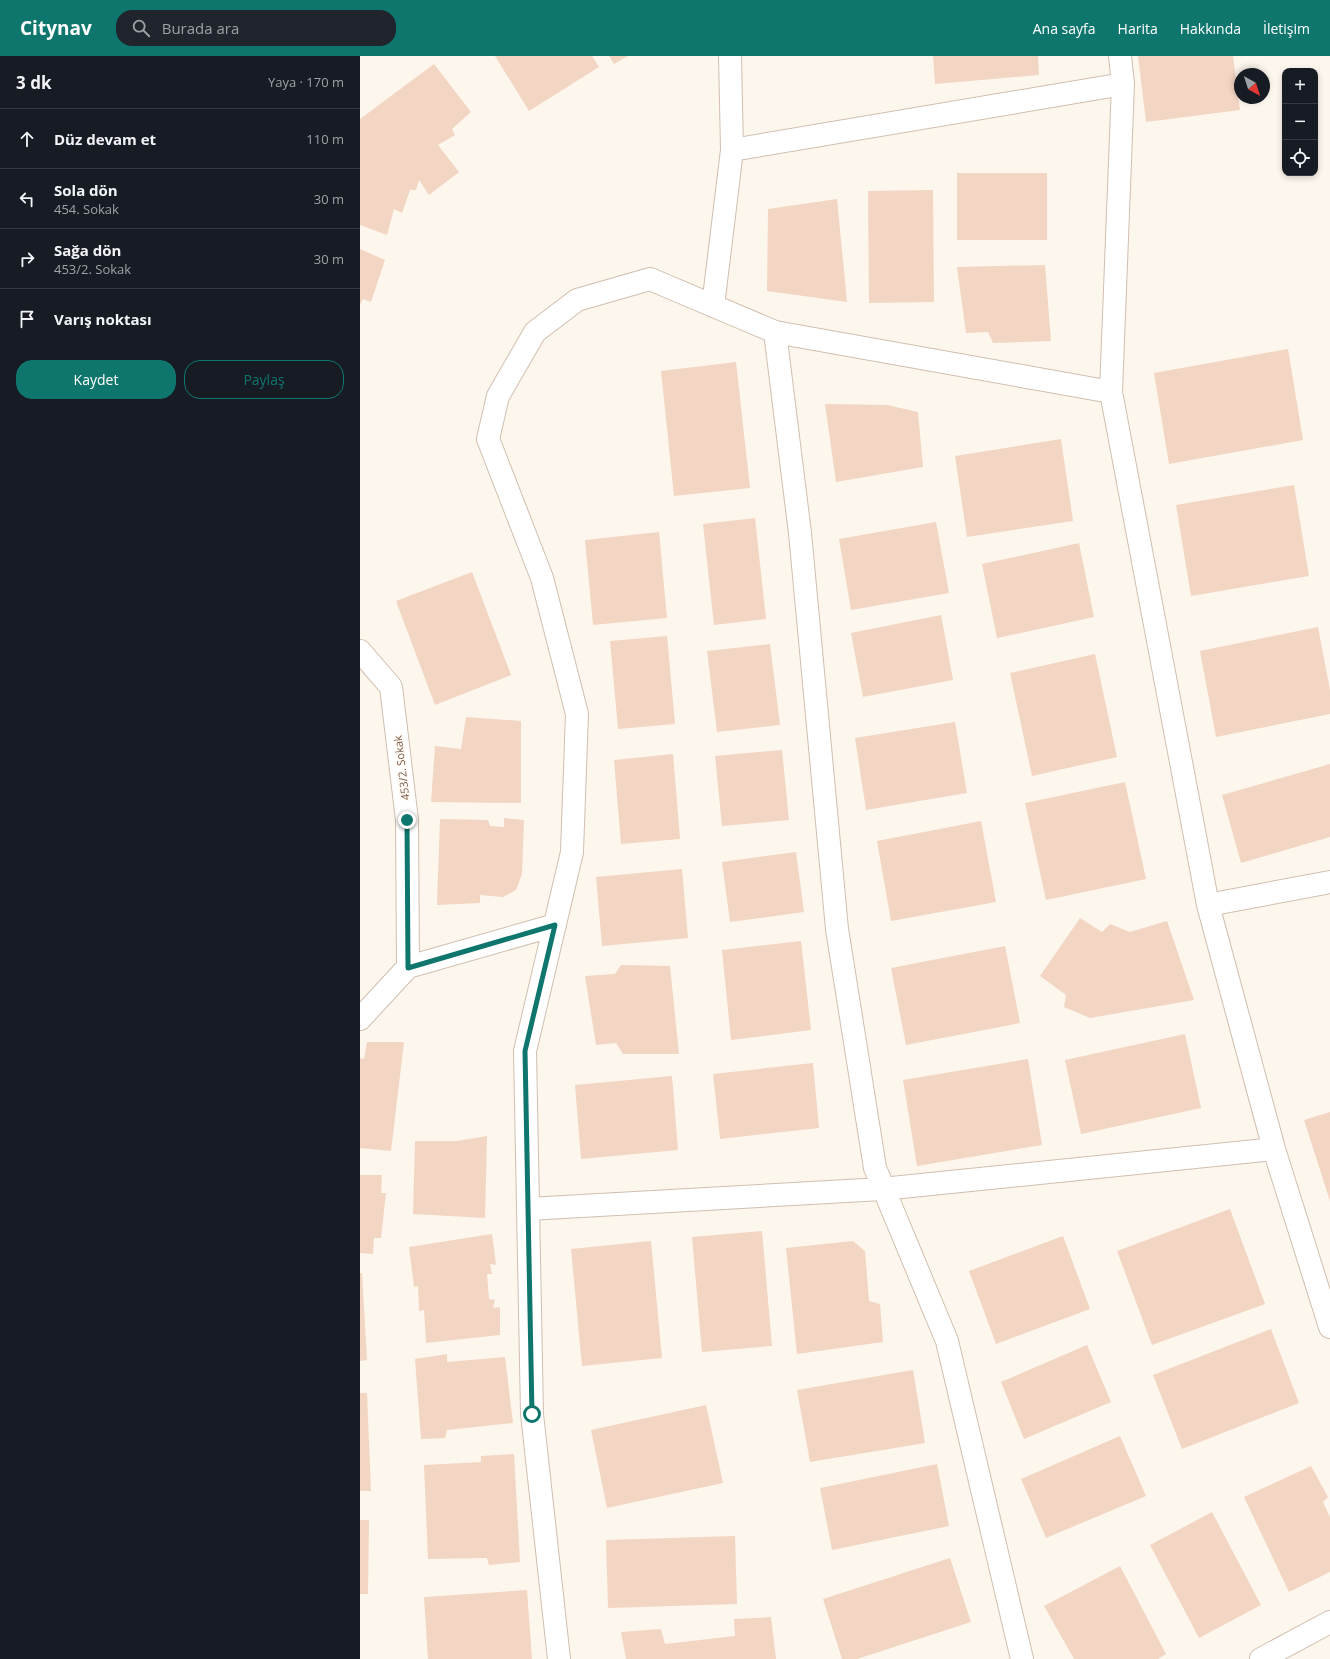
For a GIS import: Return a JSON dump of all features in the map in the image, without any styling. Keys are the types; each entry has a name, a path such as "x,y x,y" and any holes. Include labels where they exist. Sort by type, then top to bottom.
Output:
{"street":[{"path":"713,306 732,150 730,56"},
{"path":"1120,56 1122,84 1111,392 1208,905 1274,1150 1330,1327"},
{"path":"732,150 1122,84"},
{"path":"559,1659 532,1414 525,1051 572,852 577,714 542,578 488,439 498,396 535,332 577,300 650,279 775,332 1111,392"},
{"path":"775,332 800,533 837,929 875,1168 882,1189 947,1341 1022,1659"},
{"name":"453/2. Sokak","path":"360,651 391,687 407,820 408,968"},
{"path":"1208,905 1330,882"},
{"path":"360,1019 408,968 555,925"},
{"path":"528,1209 882,1189 1274,1150"},
{"path":"1261,1659 1330,1622"}],"building":[{"path":"495,56 592,56 599,67 529,111"},
{"path":"609,56 628,56 614,64"},
{"path":"933,56 1038,56 1039,75 935,84"},
{"path":"1138,56 1233,56 1235,68 1234,104 1239,104 1240,110 1146,122"},
{"path":"434,64 471,112 452,129 455,135 438,145 459,172 429,195 419,180 416,190 410,190 402,213 394,209 387,235 360,225 360,119"},
{"path":"957,173 1047,173 1047,240 957,240"},
{"path":"933,190 934,302 869,303 868,191"},
{"path":"837,199 847,302 767,291 768,209"},
{"path":"360,249 385,260 371,302 363,299 360,305"},
{"path":"1045,265 1051,341 993,343 988,332 966,333 957,267"},
{"path":"1288,349 1303,440 1169,464 1154,373"},
{"path":"736,362 750,488 674,496 661,371"},
{"path":"825,404 887,405 918,412 923,467 836,482"},
{"path":"1061,439 1073,521 967,537 955,456"},
{"path":"1294,485 1309,576 1191,596 1176,505"},
{"path":"755,518 766,619 714,625 703,524"},
{"path":"936,522 949,593 851,610 839,539"},
{"path":"659,532 667,618 593,625 585,540"},
{"path":"1079,543 1094,617 997,638 982,564"},
{"path":"472,572 511,675 435,705 396,601"},
{"path":"941,615 953,680 863,697 851,633"},
{"path":"1318,627 1330,690 1330,714 1216,737 1200,651"},
{"path":"667,636 675,724 618,729 610,641"},
{"path":"770,644 780,725 717,732 707,651"},
{"path":"1095,654 1117,757 1032,776 1010,673"},
{"path":"466,717 521,721 521,803 431,802 435,746 461,749"},
{"path":"955,722 967,793 866,810 855,738"},
{"path":"782,750 789,820 722,826 715,756"},
{"path":"673,754 680,839 621,844 614,760"},
{"path":"1330,764 1330,837 1241,863 1222,795"},
{"path":"1125,782 1146,879 1046,900 1025,803"},
{"path":"504,818 524,820 522,874 516,890 503,897 480,895 480,903 437,905 440,819 488,820 490,826 504,827"},
{"path":"981,821 996,902 891,921 877,841"},
{"path":"796,852 804,912 730,922 722,862"},
{"path":"682,869 688,938 602,946 596,877"},
{"path":"1080,918 1102,932 1110,924 1130,932 1167,921 1194,1000 1090,1018 1064,1007 1066,995 1040,976"},
{"path":"801,941 811,1030 731,1040 722,950"},
{"path":"1005,946 1020,1023 906,1045 891,968"},
{"path":"621,965 670,966 679,1054 623,1054 616,1043 596,1045 585,976 615,974"},
{"path":"1185,1034 1201,1108 1081,1134 1065,1060"},
{"path":"367,1042 404,1042 391,1151 360,1148 360,1058 364,1059"},
{"path":"1028,1059 1042,1145 917,1166 903,1080"},
{"path":"813,1063 819,1128 720,1139 713,1074"},
{"path":"672,1076 678,1150 581,1159 575,1085"},
{"path":"1330,1112 1330,1201 1304,1120"},
{"path":"487,1136 485,1218 413,1214 415,1141 457,1141"},
{"path":"360,1175 382,1175 381,1193 386,1193 381,1238 374,1238 373,1254 360,1253"},
{"path":"1230,1209 1265,1304 1152,1345 1117,1251"},
{"path":"762,1231 772,1346 702,1352 692,1237"},
{"path":"492,1234 496,1265 490,1264 492,1274 487,1274 489,1299 495,1300 493,1308 500,1307 500,1335 426,1343 424,1310 419,1311 418,1286 414,1287 409,1247"},
{"path":"1063,1236 1090,1309 996,1344 969,1271"},
{"path":"651,1241 662,1358 582,1366 571,1249"},
{"path":"853,1241 865,1251 869,1301 880,1304 883,1342 797,1354 786,1248"},
{"path":"360,1273 362,1273 367,1360 360,1361"},
{"path":"1271,1329 1299,1403 1182,1449 1153,1375"},
{"path":"1087,1345 1111,1402 1024,1439 1001,1382"},
{"path":"447,1354 447,1362 505,1357 513,1423 447,1430 445,1438 421,1439 415,1359"},
{"path":"913,1370 925,1443 810,1462 797,1390"},
{"path":"360,1393 367,1393 371,1491 360,1491"},
{"path":"706,1405 723,1483 607,1508 591,1430"},
{"path":"1120,1436 1146,1496 1046,1538 1021,1479"},
{"path":"514,1454 520,1562 489,1565 487,1558 428,1559 424,1465 481,1462 481,1456"},
{"path":"937,1464 949,1526 832,1550 820,1488"},
{"path":"1311,1466 1328,1497 1323,1502 1330,1517 1330,1572 1289,1592 1244,1497"},
{"path":"1212,1512 1261,1605 1199,1638 1150,1545"},
{"path":"360,1520 369,1520 368,1594 360,1594"},
{"path":"735,1536 737,1604 608,1608 606,1540"},
{"path":"950,1558 971,1622 857,1659 842,1659 823,1599"},
{"path":"1120,1566 1166,1654 1158,1659 1074,1659 1044,1606"},
{"path":"527,1590 532,1659 428,1659 424,1597"},
{"path":"771,1617 776,1659 626,1659 621,1632 661,1629 665,1644 735,1636 734,1619"}],"route":[{"path":"407,820 408,968 555,925 525,1051 532,1414"}]}
